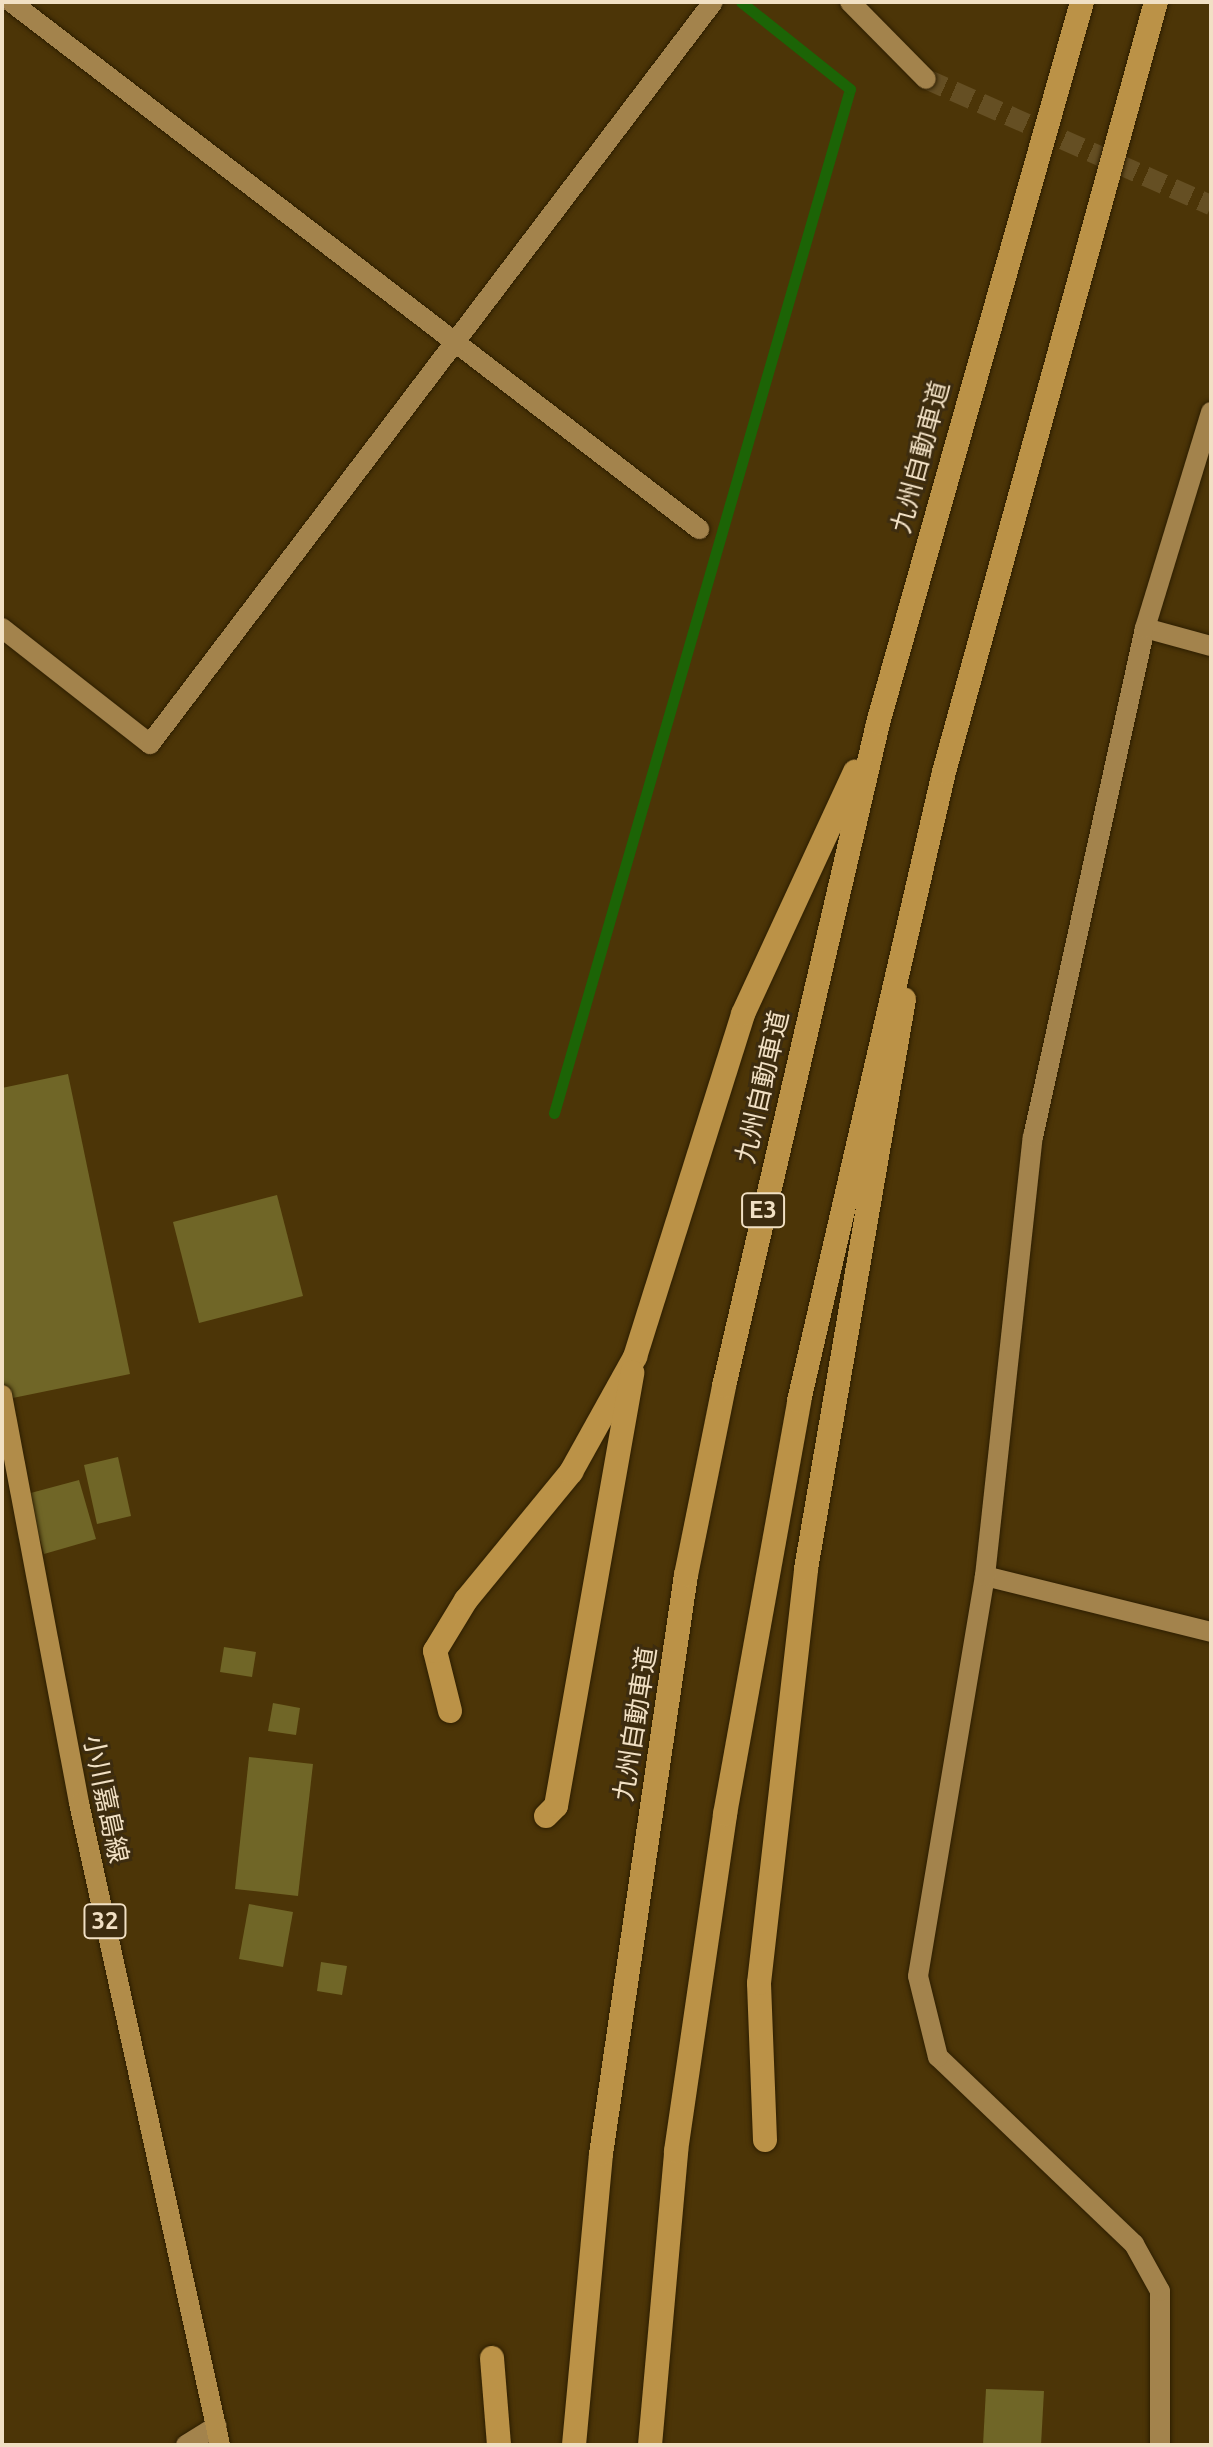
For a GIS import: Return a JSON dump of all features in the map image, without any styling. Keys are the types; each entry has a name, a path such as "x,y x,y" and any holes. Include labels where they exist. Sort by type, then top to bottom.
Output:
{"highway":[{"name":"九州自動車道","path":"574,2445 601,2154 686,1575 783,1119 878,723 1082,2"},
{"path":"650,2445 676,2151 763,1586 861,1109 944,772 1156,2"},
{"path":"546,1816 556,1806 635,1357 743,1014 878,723"},
{"path":"765,2140 759,1983 806,1569 944,772"},
{"path":"450,1711 435,1651 466,1600 571,1472 635,1357"},
{"path":"492,2358 499,2445"}],"main road":[{"name":"小川嘉島線","path":"2,1395 79,1803 218,2436"}],"street":[{"path":"11,2 699,529"},
{"path":"2,628 150,744 713,2"},
{"path":"850,2 926,79"},
{"path":"1160,2445 1160,2291 1134,2244 938,2057 918,1976 985,1576 1021,1203 1033,1137 1145,628 1211,412"},
{"path":"1145,628 1211,646"},
{"path":"985,1576 1211,1632"},
{"path":"186,2445 218,2436"}],"building":[{"path":"68,1074 130,1374 3,1400 2,1088"},
{"path":"277,1195 303,1296 199,1323 173,1222"},
{"path":"118,1457 131,1516 97,1524 84,1465"},
{"path":"79,1480 96,1539 44,1554 27,1494"},
{"path":"224,1647 256,1652 252,1677 220,1672"},
{"path":"273,1703 300,1708 296,1735 268,1731"},
{"path":"249,1757 313,1764 298,1896 235,1889"},
{"path":"249,1904 293,1912 283,1967 239,1959"},
{"path":"321,1962 347,1966 342,1995 317,1991"},
{"path":"986,2389 1044,2391 1041,2445 983,2445"}],"waterway":[{"path":"554,1113 850,89 741,2"}],"tunnel":[{"path":"926,79 1211,205"}]}
